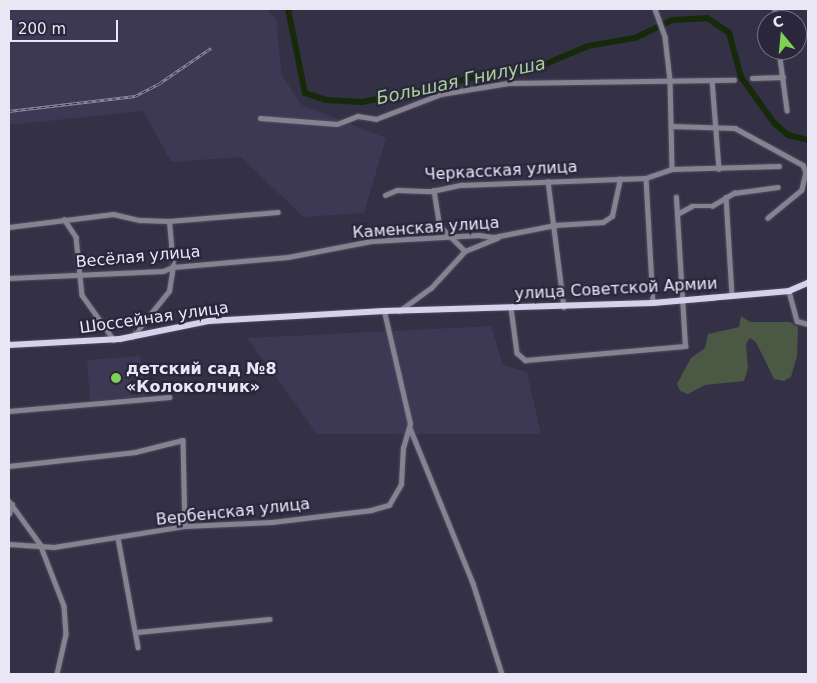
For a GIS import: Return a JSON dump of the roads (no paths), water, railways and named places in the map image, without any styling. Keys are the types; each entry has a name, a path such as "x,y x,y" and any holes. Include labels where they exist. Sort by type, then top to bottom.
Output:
{"main road":[{"name":"улица Советской Армии","path":"422,310 653,304 789,291 808,283"},
{"name":"Шоссейная улица","path":"9,345 114,340 209,321 422,310"}],"street":[{"path":"655,9 661,26 670,80 672,169"},
{"path":"781,60 787,110"},
{"path":"752,78 783,77"},
{"path":"712,80 719,168"},
{"path":"260,118 337,124 358,116 376,119 441,94 508,83 734,80"},
{"path":"671,126 742,130 756,142 803,165 806,172 802,190 768,218"},
{"name":"Черкасская улица","path":"385,195 397,190 434,190 461,185 646,178 672,169 779,166"},
{"path":"646,178 653,304"},
{"name":"Каменская улица","path":"269,259 372,241 501,236 555,224 610,219 620,179"},
{"path":"548,181 555,224 564,307"},
{"path":"677,214 692,206 712,206 726,197 742,191 778,187"},
{"path":"434,190 440,226 465,251"},
{"path":"512,308 517,353 525,360 685,346 684,300 676,197"},
{"path":"726,197 732,296"},
{"path":"9,227 113,214 140,220 169,221 278,212"},
{"path":"64,219 76,237 77,259 82,275 82,295 114,340"},
{"path":"132,337 167,296 173,267 169,221"},
{"path":"398,311 431,288 465,251 501,236"},
{"name":"Весёлая улица","path":"9,278 163,271 173,267 269,259"},
{"path":"789,291 797,320 808,324"},
{"path":"384,311 409,414 409,427 473,583 502,674"},
{"path":"9,411 169,397"},
{"name":"Вербенская улица","path":"9,544 40,544 54,547 185,526 272,522 371,510 389,505 398,493 402,479 402,448 409,427"},
{"path":"9,466 100,454 126,454 183,440 185,526"},
{"path":"9,514 10,503"},
{"path":"10,503 40,544 66,614 65,643 57,674"},
{"path":"118,538 138,647"},
{"path":"136,632 269,618"}],"waterway":[{"name":"Большая Гнилуша","path":"288,9 305,93 326,100 362,102 425,90 486,74 536,68 588,46 635,38 672,20 707,18 729,33 741,77 774,123 788,135 808,140"}],"railway":[{"path":"9,111 135,96 160,83 211,48"}],"place":[{"name":"детский сад №8 «Колоколчик»","path":"116,378"}]}
